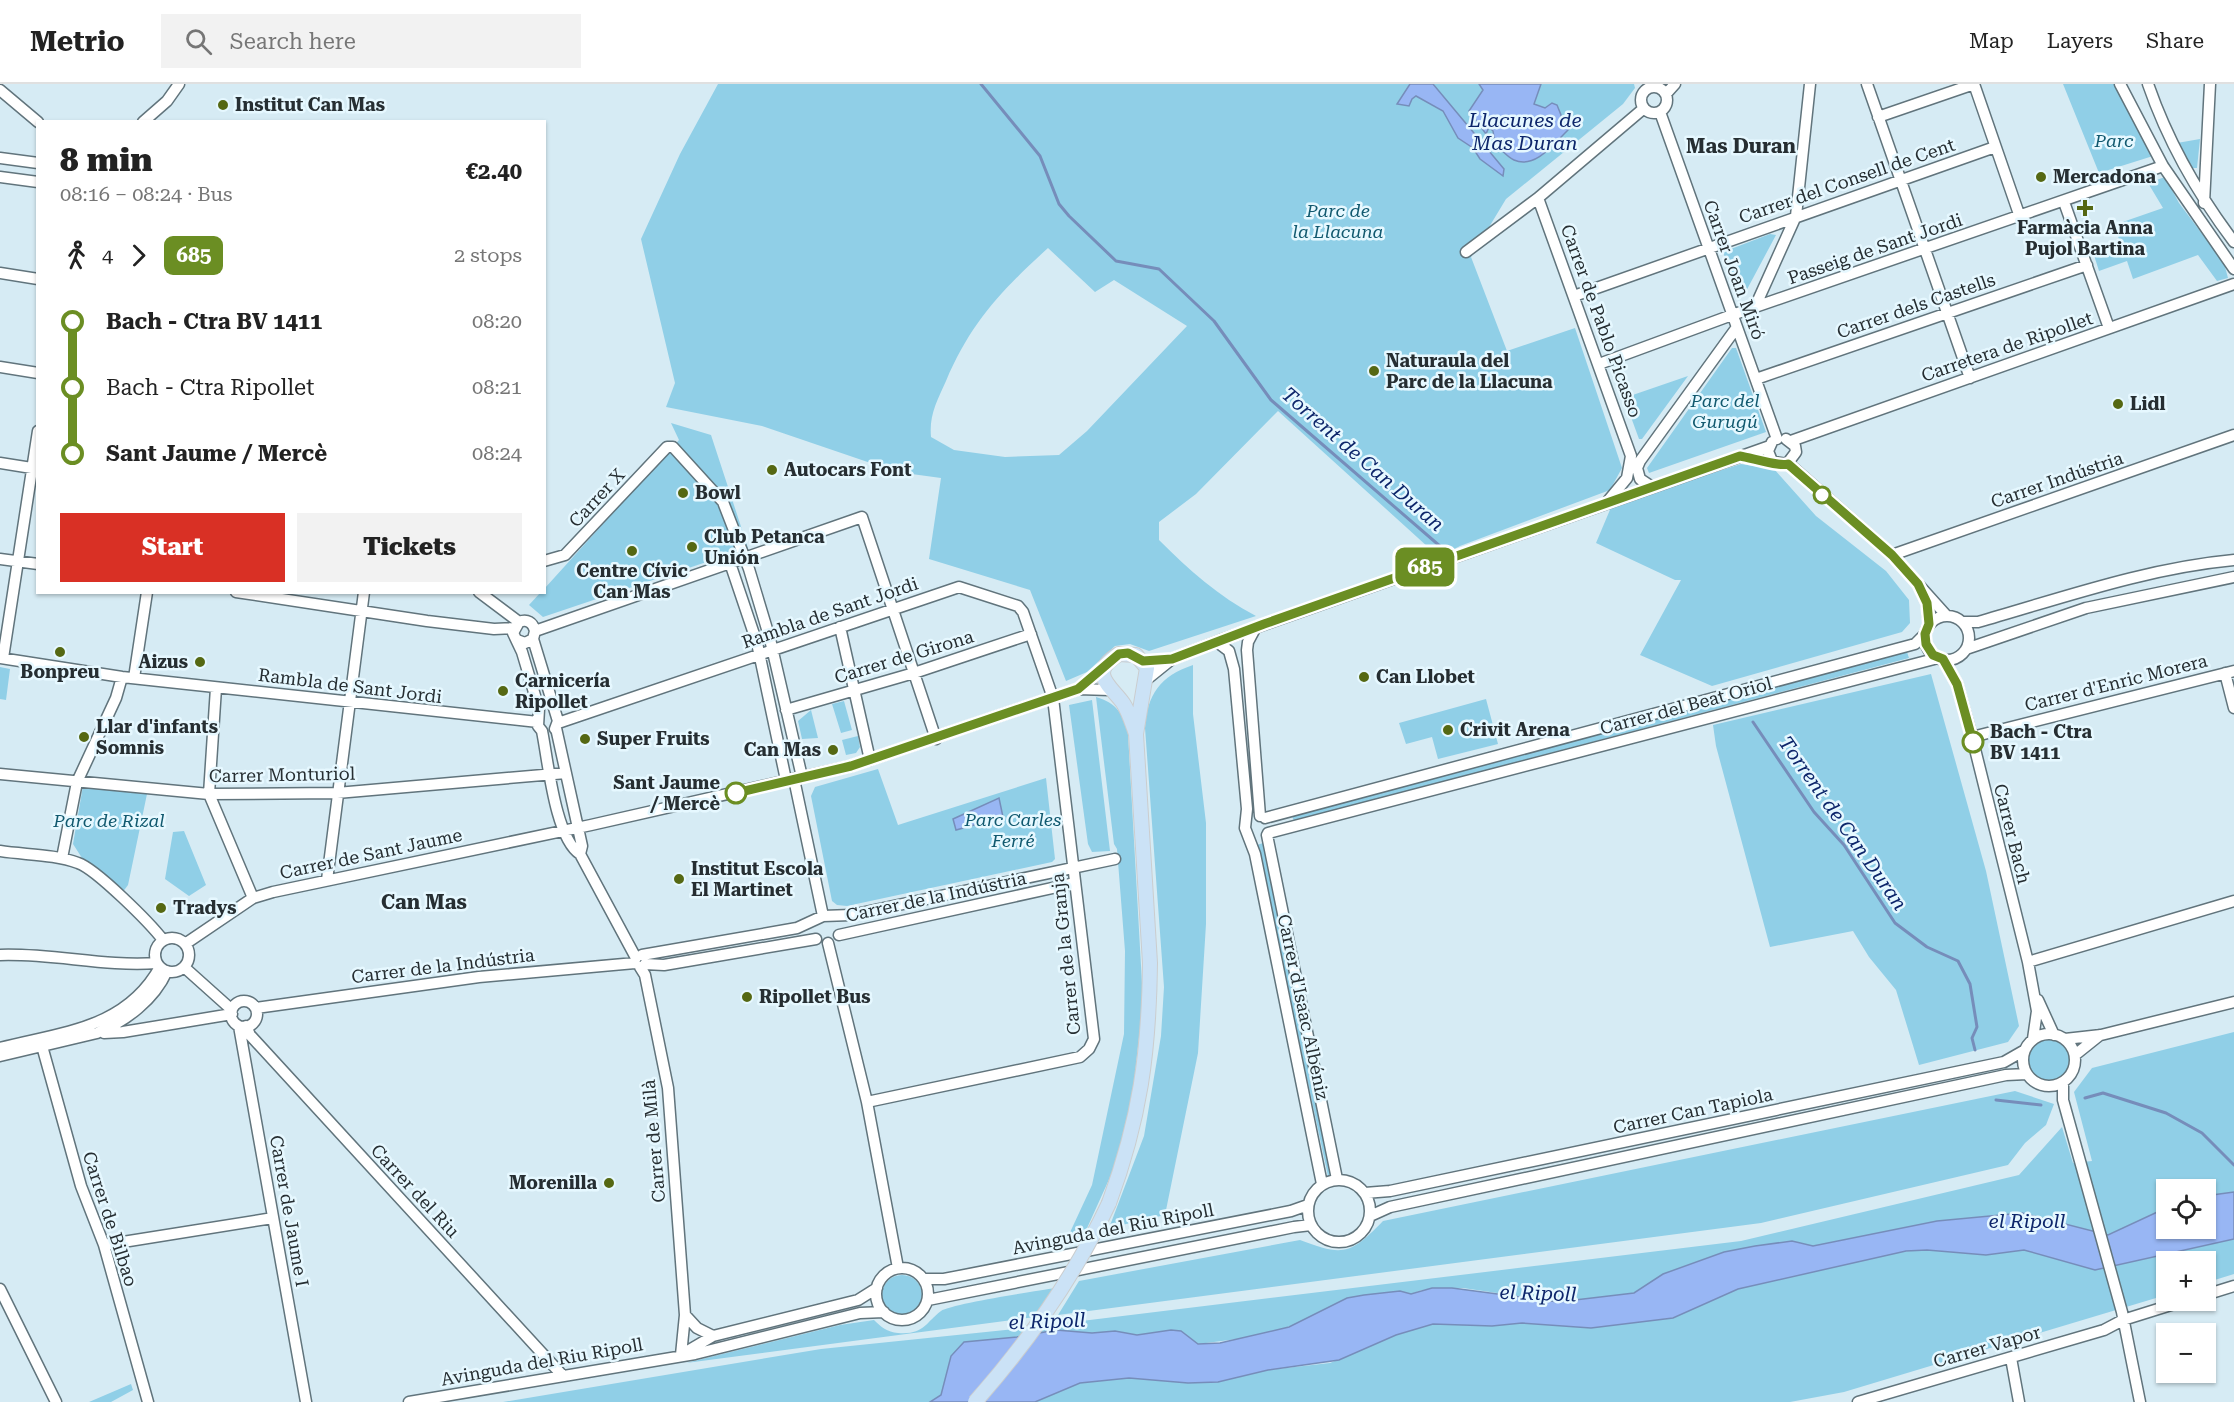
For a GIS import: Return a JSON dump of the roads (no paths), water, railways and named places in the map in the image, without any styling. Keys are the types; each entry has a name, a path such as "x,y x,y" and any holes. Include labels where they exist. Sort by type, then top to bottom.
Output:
{"main road":[{"path":"975,1402 1023,1345 1058,1298 1087,1249 1109,1203 1128,1153 1142,1088 1149,1024 1150,963 1136,734 1147,668 1143,661 1128,653 1111,659 1106,666 1104,677 1130,717 1136,734"},
{"path":"1113,693 1129,696 1144,685"}],"street":[{"path":"146,120 167,101 179,84"},
{"path":"1666,94 1675,84"},
{"path":"1755,307 1796,216 1810,84"},
{"path":"1867,84 1970,378"},
{"path":"1878,117 1974,84 2020,217"},
{"path":"2120,84 2163,166 2234,269"},
{"path":"2148,84 2160,119 2204,203 2234,242"},
{"path":"2204,203 2210,84"},
{"path":"1650,86 1658,87 1666,94 1667,104 1660,112 1649,113 1643,109 1641,97 1650,86"},
{"path":"0,90 36,120"},
{"path":"1466,252 1538,198 1643,109"},
{"name":"Carrer Joan Miró","path":"1660,112 1756,379 1774,443"},
{"name":"Carrer del Consell de Cent","path":"1574,296 1995,147"},
{"path":"0,158 36,163"},
{"name":"Passeig de Sant Jordi","path":"1599,364 1732,315 2163,166"},
{"path":"0,177 36,182"},
{"name":"Carrer de Pablo Picasso","path":"1538,198 1636,458 1640,479 1652,487"},
{"path":"2064,202 2109,328"},
{"name":"Carrer dels Castells","path":"1756,379 2087,265"},
{"path":"0,273 36,279"},
{"name":"Carretera de Ripollet","path":"1791,441 2230,285"},
{"path":"1608,502 1627,478 1636,458 1737,327"},
{"path":"0,368 36,373"},
{"name":"Carrer Indústria","path":"1892,555 2234,435"},
{"path":"1143,661 1172,659 1774,443 1791,441 1796,452 1788,464"},
{"path":"1772,461 1769,456 1774,443"},
{"name":"Carrer X","path":"546,560 566,555 667,447 673,447 723,502 744,559"},
{"path":"1740,456 1772,461 1779,465 1788,464 1892,555 1946,615 1962,622 1978,622 2130,579 2209,562 2234,560"},
{"path":"0,464 35,469 2,658"},
{"path":"517,640 525,643 534,635 862,517 936,739"},
{"path":"0,559 36,564"},
{"path":"744,559 772,651 786,710 794,778"},
{"path":"730,563 760,655 794,778 824,918"},
{"name":"Carrer del Beat Oriol","path":"1267,834 1941,658 2086,608 2234,577"},
{"path":"1918,584 1927,603 1929,651 1941,658"},
{"name":"Rambla de Sant Jordi","path":"557,723 959,587 1018,606 1031,634 1053,698"},
{"path":"134,678 147,594"},
{"path":"250,594 494,629 529,622 534,635"},
{"path":"327,880 364,594"},
{"path":"480,594 516,625 517,640 540,723 562,830"},
{"name":"Carrer del Beat Oriol","path":"1262,817 1915,644 1927,629 1946,615"},
{"path":"1962,622 1969,635 1962,652"},
{"path":"840,627 870,760"},
{"name":"Carrer d'Isaac Albéniz","path":"1256,627 1248,642 1247,650 1262,817 1269,823 1267,834 1337,1179"},
{"name":"Carrer de Girona","path":"786,710 914,673 1031,634"},
{"name":"Carrer de Milà","path":"534,635 557,723 582,846 580,854"},
{"name":"Carrer d'Isaac Albéniz","path":"1217,642 1229,651 1234,669 1248,809 1246,831 1250,837 1322,1184"},
{"name":"Carrer Bach","path":"1957,684 1962,652"},
{"name":"Rambla de Sant Jordi","path":"2,658 122,677 540,723"},
{"name":"Carrer Bach","path":"1941,658 1957,684 2028,962 2037,1011 2033,1040"},
{"path":"1144,685 1172,659"},
{"name":"Carrer de Sant Jaume","path":"185,944 253,898 562,830 597,819 870,760 1078,689 1106,666"},
{"path":"2229,672 2234,708"},
{"name":"Carrer d'Enric Morera","path":"1972,737 2229,672"},
{"path":"62,858 77,782 122,677"},
{"path":"216,688 209,794 253,898"},
{"name":"Carrer de Sant Jaume","path":"1078,689 1113,693"},
{"name":"Carrer de la Granja","path":"867,1102 1085,1054 1094,1039 1053,698"},
{"path":"548,712 557,723 551,732 540,723 548,712"},
{"name":"Carrer Monturiol","path":"0,774 209,794 337,793 566,773"},
{"path":"1246,823 1250,818 1262,817"},
{"name":"Carrer de Milà","path":"562,830 580,854 640,961 645,975 668,1088 685,1315 681,1355"},
{"path":"1250,837 1258,839 1267,834"},
{"path":"0,851 62,858 81,863 149,922 163,940"},
{"name":"Carrer de la Indústria","path":"256,1008 479,977 640,961 797,928 824,918 1115,859"},
{"name":"Carrer de la Indústria","path":"838,935 1075,883"},
{"path":"2028,962 2234,901"},
{"path":"824,918 838,924 838,935 828,943"},
{"path":"824,918 812,929 816,939 828,943"},
{"path":"98,1033 133,1013 163,979 156,948 163,940 172,938 185,944 189,958 184,967"},
{"name":"Carrer de la Indústria","path":"640,961 664,965 816,939"},
{"path":"828,943 867,1102 898,1268"},
{"path":"0,955 34,954 90,961 184,967 232,1012 243,1026 256,1018 256,1008 244,1001 236,1004 232,1012"},
{"path":"0,1047 106,1020 127,1007 161,967"},
{"name":"Carrer Bach","path":"2035,992 2059,1037"},
{"path":"2059,1037 2074,1055 2074,1068 2063,1082 2049,1086 2036,1083 2024,1067 2025,1050 2033,1040 2047,1034 2059,1037 2101,1035 2234,1002"},
{"path":"0,1056 98,1033 123,1032 232,1012"},
{"name":"Carrer de Jaume I","path":"243,1026 273,1218 306,1402"},
{"name":"Carrer del Riu","path":"243,1026 562,1375"},
{"path":"2074,1055 2101,1035"},
{"name":"Carrer de Bilbao","path":"42,1046 81,1186 104,1245 148,1402"},
{"name":"Carrer Can Tapiola","path":"1365,1193 1390,1191 2004,1062 2025,1050"},
{"name":"Carrer Can Tapiola","path":"1370,1216 1390,1207 1995,1078 2027,1074"},
{"path":"2063,1082 2063,1100 2122,1316 2140,1402"},
{"path":"2049,1086 2063,1100"},
{"path":"1337,1179 1353,1183 1365,1193 1369,1202 1370,1216 1359,1234 1345,1241 1328,1240 1321,1237 1311,1225 1308,1205 1322,1184 1337,1179"},
{"name":"Avinguda del Riu Ripoll","path":"924,1279 944,1279 1291,1211 1308,1205"},
{"path":"104,1245 273,1218"},
{"name":"Avinguda del Riu Ripoll","path":"928,1300 1212,1242 1311,1225"},
{"path":"898,1268 912,1270 924,1279 928,1300 925,1307 913,1318 898,1319 884,1312 877,1301 877,1288 885,1275 898,1268"},
{"path":"2216,1292 2234,1286"},
{"name":"Avinguda del Riu Ripoll","path":"681,1355 713,1336 858,1300 877,1288"},
{"path":"0,1289 56,1402"},
{"name":"Carrer Vapor","path":"1858,1402 2104,1330 2122,1316 2156,1308"},
{"name":"Avinguda del Riu Ripoll","path":"410,1402 712,1350 860,1313 884,1312"},
{"path":"685,1315 697,1328 713,1336"},
{"path":"2011,1358 2019,1402"}],"water":[{"path":"1410,84 1433,84 1504,169 1503,176 1480,159 1473,148 1458,138 1443,111 1416,96 1409,106 1397,104"},
{"name":"Llacunes de Mas Duran","path":"1479,84 1541,84 1534,104 1545,108 1552,103 1557,105 1561,115 1561,124 1570,124 1570,128 1538,158 1522,162 1514,160 1495,144 1493,131 1489,127 1486,134 1469,111 1483,90"},
{"path":"999,798 1003,817 956,830 953,819"},
{"name":"el Ripoll","path":"2234,1192 2234,1239 2180,1251 2156,1251 2156,1256 2095,1270 2024,1250 1986,1255 1927,1250 1906,1251 1738,1289 1673,1318 1591,1328 1522,1323 1492,1326 1433,1324 1396,1335 1339,1360 1268,1370 1218,1382 1188,1383 1129,1378 1080,1383 1035,1402 930,1402 941,1395 951,1356 964,1342 1017,1337 1056,1330 1092,1333 1115,1331 1137,1335 1171,1330 1181,1331 1198,1344 1220,1343 1289,1327 1347,1298 1400,1291 1411,1294 1432,1288 1452,1288 1558,1302 1634,1293 1663,1274 1724,1252 1792,1241 1813,1246 1937,1221 2022,1213 2108,1235 2156,1213 2156,1239 2216,1239 2216,1194"}],"waterway":[{"name":"Torrent de Can Duran","path":"981,84 1040,156 1059,204 1069,216 1116,261 1159,269 1214,321 1271,400 1441,547"},
{"name":"Torrent de Can Duran","path":"1753,722 1814,812 1844,845 1895,923 1927,947 1958,961 1970,984 1977,1027 1972,1038 1975,1050"},
{"name":"Torrent de Can Duran","path":"2085,1098 2103,1093 2166,1113 2202,1133 2234,1165"},
{"name":"Torrent de Can Duran","path":"1996,1100 2041,1105"}],"place":[{"name":"Institut Can Mas","path":"223,105"},
{"name":"Mercadona","path":"2041,177"},
{"name":"Farmàcia Anna Pujol Bartina","path":"2085,208"},
{"name":"Naturaula del Parc de la Llacuna","path":"1374,371"},
{"name":"Lidl","path":"2118,404"},
{"name":"Autocars Font","path":"772,470"},
{"name":"Bowl","path":"683,493"},
{"name":"Club Petanca Unión","path":"692,547"},
{"name":"Centre Cívic Can Mas","path":"632,551"},
{"name":"Bonpreu","path":"60,652"},
{"name":"Aizus","path":"200,662"},
{"name":"Can Llobet","path":"1364,677"},
{"name":"Carnicería Ripollet","path":"503,691"},
{"name":"Crivit Arena","path":"1448,730"},
{"name":"Llar d'infants Somnis","path":"84,737"},
{"name":"Super Fruits","path":"585,739"},
{"name":"Bach - Ctra BV 1411","path":"1973,742"},
{"name":"Can Mas","path":"833,750"},
{"name":"Sant Jaume / Mercè","path":"736,793"},
{"name":"Institut Escola El Martinet","path":"679,879"},
{"name":"Tradys","path":"161,908"},
{"name":"Ripollet Bus","path":"747,997"},
{"name":"Morenilla","path":"609,1183"}],"district":[{"name":"Mas Duran","path":"1741,146"},
{"name":"Can Mas","path":"424,902"}],"park label":[{"name":"Parc","path":"2114,141"},
{"name":"Parc de la Llacuna","path":"1338,221"},
{"name":"Parc del Gurugú","path":"1725,411"},
{"name":"Parc de Rizal","path":"109,821"},
{"name":"Parc Carles Ferré","path":"1013,830"}]}
